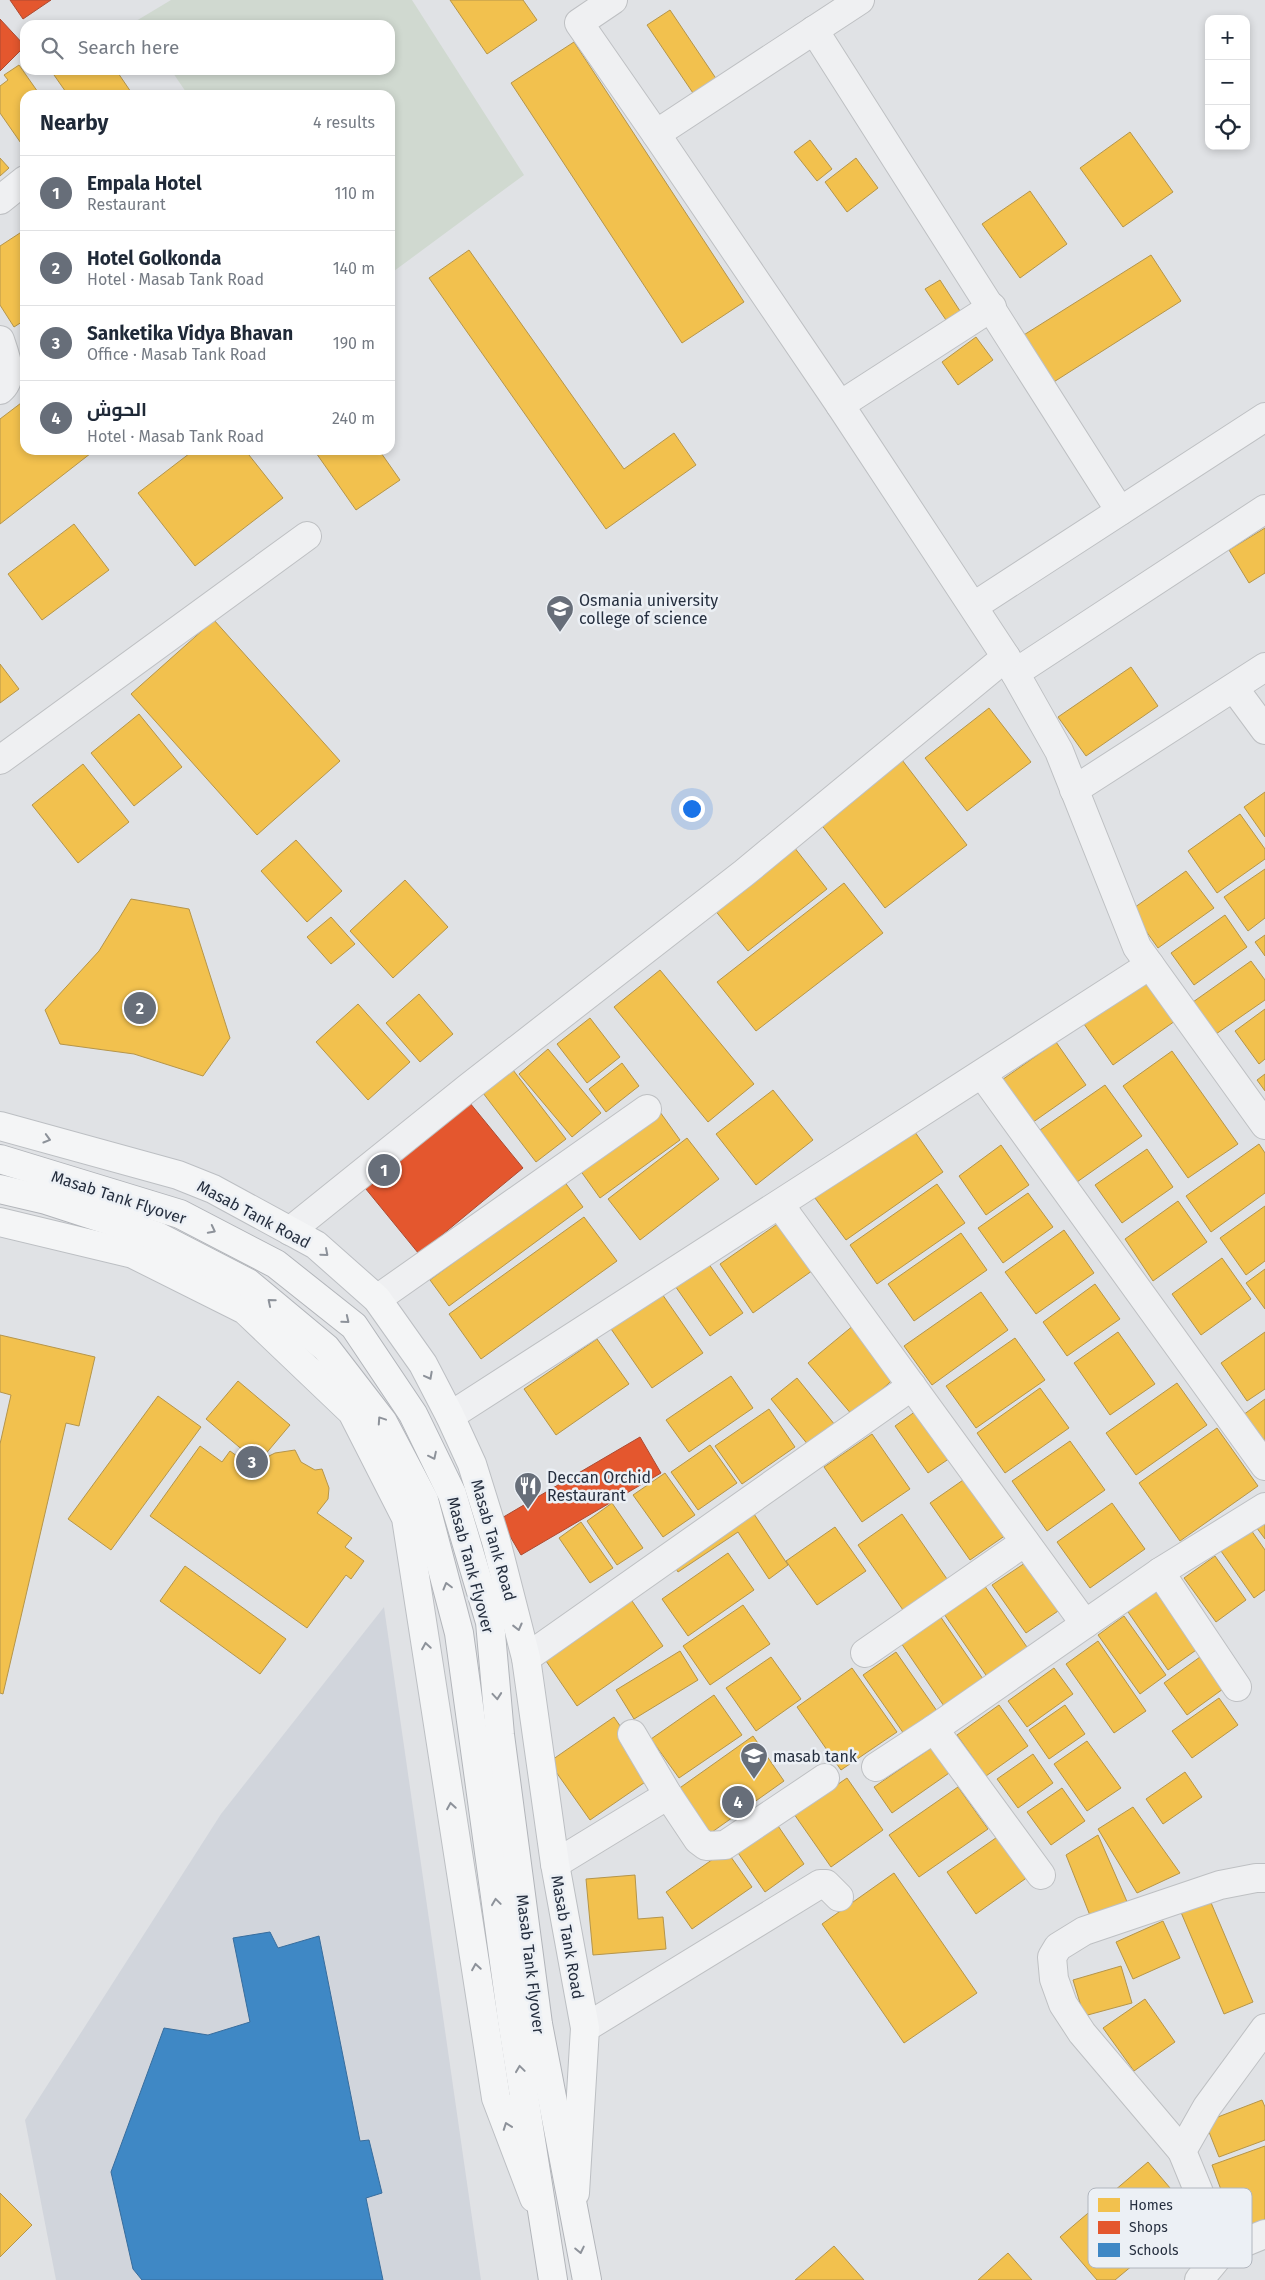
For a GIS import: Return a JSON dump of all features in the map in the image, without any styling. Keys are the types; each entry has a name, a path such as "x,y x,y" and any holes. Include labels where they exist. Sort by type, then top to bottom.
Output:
{"main road":[{"name":"Masab Tank Road","path":"0,1126 178,1175 213,1189 316,1245 377,1299 423,1364 472,1464 494,1533 526,1658 555,1864 585,2028 574,2220"},
{"name":"Masab Tank Flyover","path":"0,1159 180,1214 276,1264 354,1326 413,1414 452,1494 490,1622 542,2221"},
{"name":"Masab Tank Flyover","path":"0,1189 46,1200 157,1236 248,1283 326,1348 383,1422 424,1500 459,1634 525,2022 574,2220"},
{"path":"0,1222 133,1254 245,1310 352,1412 406,1518 496,2098 542,2221 553,2280"},
{"path":"574,2220 587,2280"}],"street":[{"path":"613,0 579,23 840,405 974,606 1011,665 1059,751 1137,947 1265,1125"},
{"path":"656,134 860,0"},
{"path":"814,30 992,307 1120,511"},
{"path":"0,200 20,184"},
{"path":"840,405 992,307"},
{"path":"0,340 8,375 5,386 0,390"},
{"path":"974,606 1265,417"},
{"path":"290,1231 469,1088 1011,665 1265,509"},
{"path":"0,760 307,536"},
{"path":"1074,790 1265,667"},
{"path":"1234,688 1265,730"},
{"path":"450,1416 1150,965"},
{"path":"982,1074 1265,1466"},
{"path":"377,1299 647,1109"},
{"path":"780,1204 1085,1624"},
{"path":"526,1658 912,1386"},
{"path":"876,1767 934,1729 1160,1572 1265,1506"},
{"path":"865,1654 1025,1542"},
{"path":"1160,1572 1237,1687"},
{"path":"934,1729 1041,1875"},
{"path":"632,1734 668,1795 698,1840 706,1846 725,1845 826,1778"},
{"path":"555,1864 668,1795"},
{"path":"1197,2188 1182,2150 1082,2033 1062,2004 1054,1979 1052,1957 1064,1941 1084,1931 1220,1885 1265,1878"},
{"path":"585,2028 820,1884 826,1884 838,1897"},
{"path":"1182,2150 1207,2107 1265,2028"},
{"path":"1252,2239 1265,2234"},
{"path":"1199,2280 1209,2268"}],"shaded area":[{"path":"171,0 412,0 524,175 395,270 395,90 185,90 174,75 395,75 395,20 138,20"},
{"path":"384,1607 481,2280 56,2280 25,2120 221,1814"}],"building: Homes":[{"path":"450,0 523,0 537,20 487,54"},
{"path":"670,10 717,80 695,96 647,25"},
{"path":"574,42 744,302 682,343 511,83"},
{"path":"19,65 20,75 26,75 36,90 20,90 20,142 0,113 0,86 8,80 4,75"},
{"path":"54,75 119,75 130,90 64,90"},
{"path":"1130,132 1173,192 1123,227 1080,168"},
{"path":"810,140 832,169 817,181 794,152"},
{"path":"0,158 9,168 0,176"},
{"path":"856,158 878,188 847,212 825,182"},
{"path":"1030,191 1067,244 1020,278 982,224"},
{"path":"20,233 20,323 14,327 0,305 0,246"},
{"path":"469,250 624,469 674,433 696,465 606,529 429,278"},
{"path":"1151,255 1181,301 1049,385 1019,338"},
{"path":"940,280 960,311 946,320 925,289"},
{"path":"976,337 993,360 958,385 942,362"},
{"path":"20,404 20,455 89,455 0,524 0,419"},
{"path":"187,455 249,455 283,498 195,566 138,493"},
{"path":"318,455 382,455 400,480 356,510"},
{"path":"74,524 109,570 42,620 8,574"},
{"path":"1265,528 1265,573 1249,583 1229,550"},
{"path":"214,620 340,761 257,835 131,694"},
{"path":"0,664 19,689 0,703"},
{"path":"1131,667 1158,706 1086,756 1058,717"},
{"path":"989,708 1031,762 967,811 925,758"},
{"path":"139,714 182,767 134,806 91,753"},
{"path":"899,756 967,845 885,908 817,819"},
{"path":"83,764 129,822 78,863 32,805"},
{"path":"1265,792 1265,837 1244,807"},
{"path":"1240,814 1265,849 1265,859 1217,893 1188,851"},
{"path":"296,840 342,891 307,922 261,871"},
{"path":"794,847 827,889 748,951 714,909"},
{"path":"1265,869 1265,918 1248,931 1224,897"},
{"path":"1186,871 1214,908 1158,948 1131,910"},
{"path":"405,880 448,927 393,978 350,931"},
{"path":"844,883 883,933 756,1031 717,982"},
{"path":"131,899 189,909 230,1038 203,1076 134,1054 60,1044 45,1010 99,951"},
{"path":"1225,915 1247,947 1194,985 1171,953"},
{"path":"331,917 355,944 331,964 307,937"},
{"path":"1265,935 1265,956 1255,942"},
{"path":"1251,961 1265,980 1265,1000 1216,1034 1193,1002"},
{"path":"660,970 754,1084 708,1122 614,1007"},
{"path":"1142,973 1175,1021 1113,1065 1079,1017"},
{"path":"419,994 453,1034 420,1062 386,1023"},
{"path":"358,1004 410,1062 368,1100 316,1042"},
{"path":"1265,1009 1265,1059 1259,1064 1235,1031"},
{"path":"590,1018 620,1057 587,1083 557,1044"},
{"path":"1056,1042 1086,1085 1029,1125 999,1082"},
{"path":"548,1049 601,1113 572,1137 519,1074"},
{"path":"1172,1051 1238,1144 1188,1178 1123,1086"},
{"path":"622,1063 639,1086 606,1112 589,1089"},
{"path":"513,1070 566,1139 536,1162 483,1093"},
{"path":"1265,1074 1265,1091 1257,1080"},
{"path":"1105,1085 1142,1136 1077,1182 1040,1130"},
{"path":"773,1090 813,1140 756,1185 716,1134"},
{"path":"660,1112 680,1140 600,1198 580,1170"},
{"path":"910,1125 943,1172 846,1240 812,1194"},
{"path":"687,1138 719,1179 640,1240 608,1199"},
{"path":"1259,1144 1265,1153 1265,1193 1211,1232 1186,1196"},
{"path":"1001,1145 1029,1185 986,1215 959,1176"},
{"path":"1147,1149 1173,1187 1122,1223 1095,1185"},
{"path":"564,1181 583,1207 449,1306 430,1280"},
{"path":"937,1184 965,1223 877,1284 850,1245"},
{"path":"1028,1193 1053,1227 1003,1263 978,1228"},
{"path":"1178,1201 1207,1242 1153,1281 1125,1239"},
{"path":"1265,1206 1265,1261 1246,1275 1220,1238"},
{"path":"584,1217 617,1261 481,1359 449,1314"},
{"path":"783,1220 816,1268 753,1313 720,1264"},
{"path":"1064,1230 1094,1273 1036,1314 1005,1272"},
{"path":"961,1233 987,1270 914,1321 888,1284"},
{"path":"1222,1258 1251,1299 1201,1335 1172,1294"},
{"path":"706,1260 743,1313 710,1336 673,1283"},
{"path":"1265,1269 1265,1309 1246,1283"},
{"path":"1095,1284 1120,1319 1067,1356 1043,1322"},
{"path":"660,1291 703,1353 652,1388 609,1326"},
{"path":"981,1292 1008,1330 932,1385 904,1346"},
{"path":"860,1320 900,1373 853,1416 808,1363"},
{"path":"1118,1332 1155,1384 1110,1415 1074,1363"},
{"path":"1265,1332 1265,1389 1247,1401 1221,1363"},
{"path":"0,1335 95,1357 79,1426 66,1423 3,1694 0,1693 0,1444 11,1395 0,1392"},
{"path":"1015,1338 1045,1380 976,1428 946,1386"},
{"path":"597,1339 629,1384 556,1435 524,1389"},
{"path":"731,1376 753,1408 689,1452 666,1420"},
{"path":"797,1378 835,1425 809,1446 771,1399"},
{"path":"238,1381 290,1425 258,1463 206,1419"},
{"path":"1177,1383 1207,1425 1136,1475 1106,1433"},
{"path":"1040,1388 1069,1428 1005,1473 977,1433"},
{"path":"158,1396 201,1427 111,1550 68,1519"},
{"path":"1265,1399 1265,1446 1243,1415"},
{"path":"923,1406 956,1454 928,1473 895,1426"},
{"path":"769,1409 795,1447 742,1484 715,1446"},
{"path":"1217,1428 1258,1486 1180,1541 1139,1483"},
{"path":"872,1434 910,1489 862,1522 824,1467"},
{"path":"1070,1441 1105,1490 1047,1531 1012,1481"},
{"path":"710,1445 737,1483 698,1510 671,1472"},
{"path":"200,1446 222,1462 230,1451 259,1472 265,1458 275,1453 295,1450 301,1462 315,1470 322,1469 329,1488 328,1499 317,1513 352,1538 345,1547 364,1561 351,1579 346,1575 307,1628 150,1516"},
{"path":"665,1473 695,1515 663,1537 633,1495"},
{"path":"966,1478 1006,1535 970,1560 930,1503"},
{"path":"612,1503 643,1548 617,1565 587,1521"},
{"path":"1112,1503 1145,1549 1090,1588 1057,1542"},
{"path":"748,1505 788,1565 769,1579 738,1532 678,1572 669,1557"},
{"path":"902,1514 947,1579 903,1610 858,1545"},
{"path":"1265,1520 1265,1539 1256,1527"},
{"path":"581,1522 613,1568 590,1583 559,1538"},
{"path":"835,1527 866,1571 817,1605 786,1561"},
{"path":"1251,1530 1265,1550 1265,1590 1254,1598 1221,1551"},
{"path":"728,1553 754,1590 688,1636 662,1599"},
{"path":"1215,1556 1246,1600 1216,1622 1184,1578"},
{"path":"1028,1561 1061,1609 1026,1633 992,1585"},
{"path":"185,1566 286,1639 260,1674 160,1601"},
{"path":"984,1585 1029,1650 988,1678 944,1614"},
{"path":"1156,1587 1199,1648 1168,1670 1126,1609"},
{"path":"630,1598 663,1646 577,1706 544,1658"},
{"path":"743,1605 770,1644 710,1685 683,1646"},
{"path":"940,1616 983,1679 944,1706 901,1643"},
{"path":"1124,1616 1166,1675 1140,1694 1098,1635"},
{"path":"1098,1641 1146,1711 1114,1733 1066,1664"},
{"path":"680,1651 698,1680 634,1719 616,1690"},
{"path":"896,1652 937,1711 904,1734 863,1675"},
{"path":"771,1657 801,1699 756,1731 726,1688"},
{"path":"1200,1657 1223,1689 1187,1715 1164,1683"},
{"path":"852,1668 897,1732 841,1770 797,1707"},
{"path":"1054,1668 1073,1694 1027,1727 1008,1701"},
{"path":"714,1695 742,1735 679,1778 651,1739"},
{"path":"1219,1698 1238,1725 1192,1758 1172,1731"},
{"path":"999,1705 1028,1746 986,1776 957,1735"},
{"path":"1065,1705 1085,1734 1049,1759 1029,1730"},
{"path":"614,1717 654,1776 590,1820 549,1762"},
{"path":"753,1736 784,1781 705,1837 674,1792"},
{"path":"1087,1741 1121,1788 1087,1811 1054,1764"},
{"path":"934,1746 952,1771 892,1813 874,1787"},
{"path":"1033,1754 1053,1783 1018,1808 997,1779"},
{"path":"1185,1772 1202,1797 1163,1824 1146,1799"},
{"path":"847,1778 883,1830 831,1867 794,1814"},
{"path":"958,1787 988,1829 919,1877 889,1835"},
{"path":"1062,1788 1085,1821 1051,1845 1027,1812"},
{"path":"1133,1807 1180,1873 1137,1893 1098,1829"},
{"path":"774,1820 804,1864 765,1892 734,1847"},
{"path":"1003,1833 1032,1874 976,1914 947,1872"},
{"path":"1098,1835 1128,1904 1091,1918 1066,1855"},
{"path":"726,1850 752,1887 692,1929 666,1892"},
{"path":"894,1873 977,1993 904,2043 822,1924"},
{"path":"635,1875 638,1919 663,1917 666,1949 593,1955 586,1879"},
{"path":"1209,1898 1253,2002 1224,2014 1180,1910"},
{"path":"1163,1921 1180,1958 1133,1979 1116,1942"},
{"path":"1121,1966 1132,2003 1084,2016 1073,1980"},
{"path":"1145,1999 1175,2042 1134,2071 1103,2028"},
{"path":"1262,2100 1265,2107 1265,2140 1219,2157 1205,2122"},
{"path":"1265,2146 1265,2221 1252,2225 1252,2188 1220,2188 1212,2165"},
{"path":"1148,2162 1170,2188 1117,2188"},
{"path":"0,2193 32,2225 0,2257"},
{"path":"1088,2213 1088,2268 1129,2268 1115,2280 1097,2280 1060,2237"},
{"path":"834,2246 864,2280 795,2280"},
{"path":"1008,2253 1032,2280 978,2280"}],"building: Shops":[{"path":"10,0 51,0 23,19"},
{"path":"0,19 20,41 20,51 0,71"},
{"path":"465,1097 523,1168 419,1254 361,1183"},
{"path":"640,1437 661,1473 521,1555 500,1519"}],"building: Schools":[{"path":"270,1932 278,1948 319,1936 360,2141 369,2140 382,2193 366,2198 383,2280 142,2280 133,2269 111,2172 164,2028 208,2035 250,2022 233,1938"}],"place":[{"name":"Osmania university college of science","path":"560,633"},
{"name":"Hotel Golkonda","path":"140,1008"},
{"name":"Empala Hotel","path":"384,1170"},
{"name":"Sanketika Vidya Bhavan","path":"252,1462"},
{"name":"Deccan Orchid Restaurant","path":"528,1510"},
{"name":"masab tank","path":"754,1780"},
{"name":"الحوش","path":"738,1802"}]}
